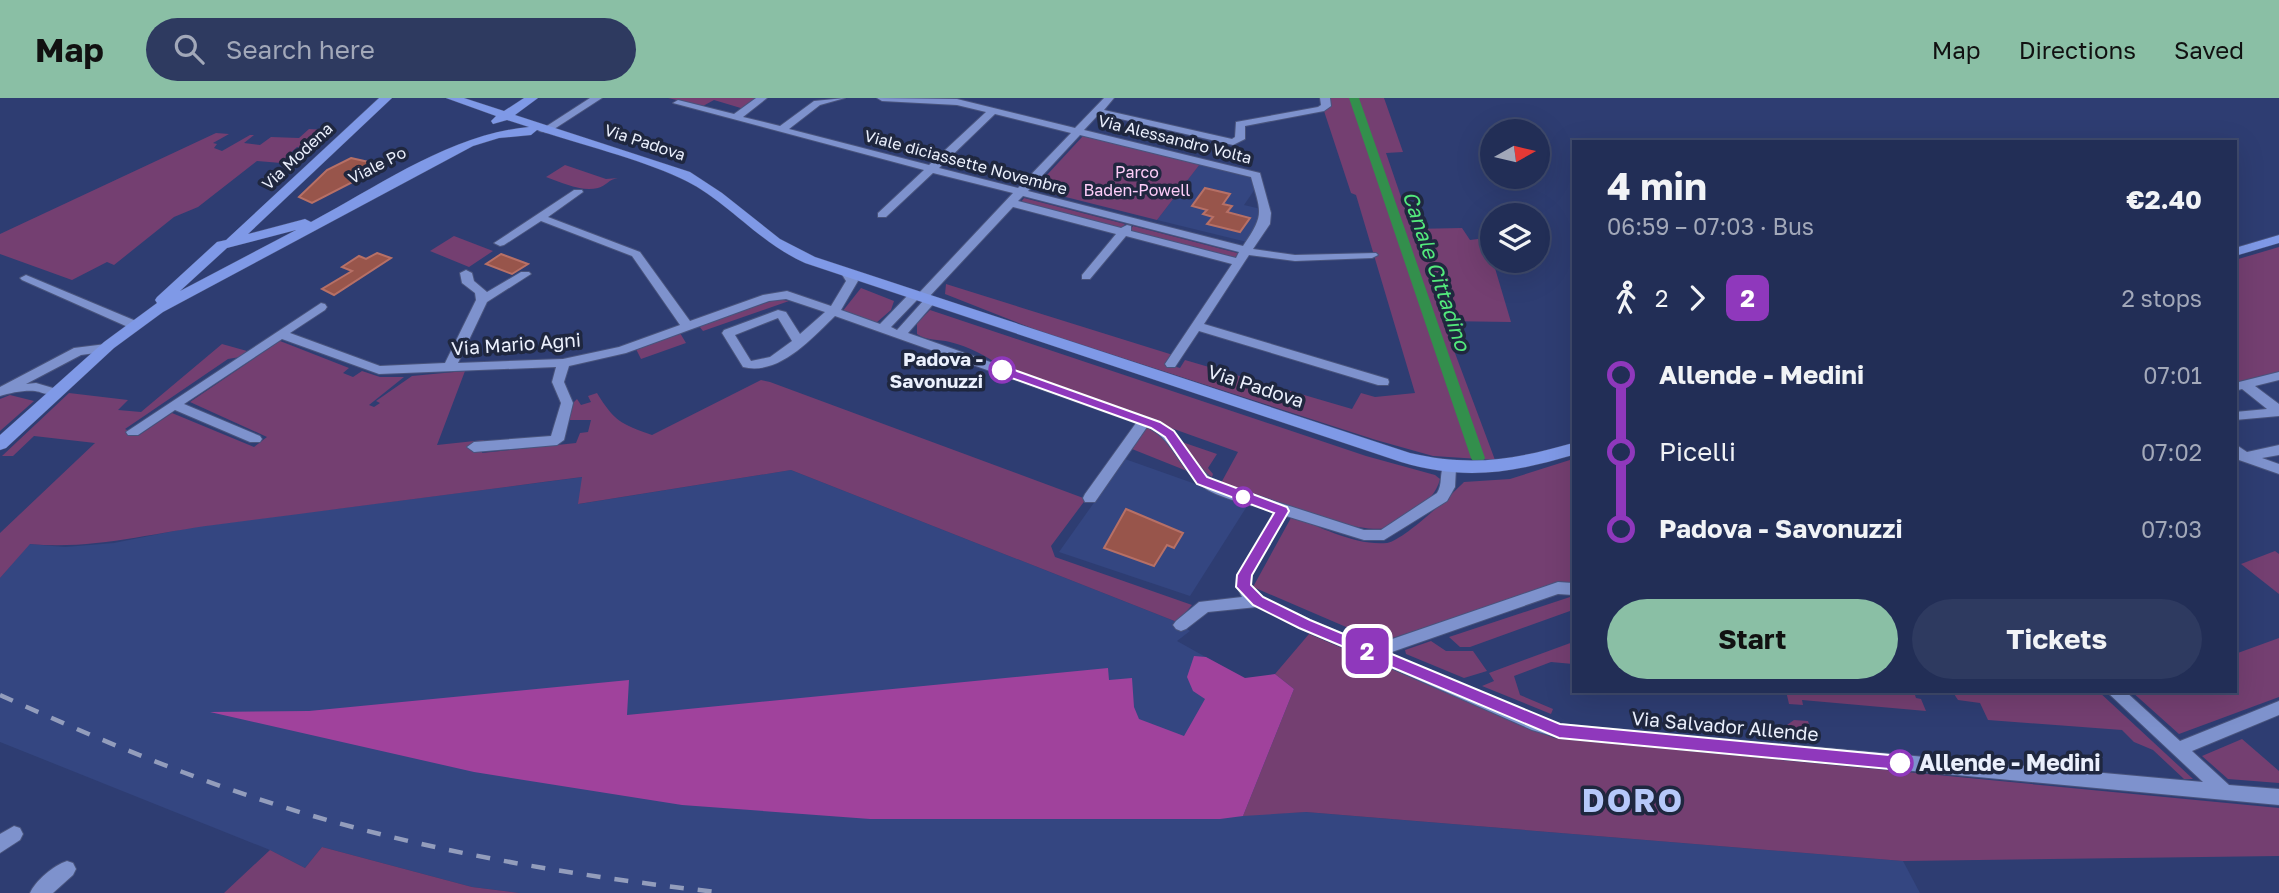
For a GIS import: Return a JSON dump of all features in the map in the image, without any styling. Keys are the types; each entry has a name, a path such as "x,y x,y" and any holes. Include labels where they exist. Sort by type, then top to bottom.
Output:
{"main road":[{"name":"Via Modena","path":"109,345 386,98"},
{"name":"Via Padova","path":"452,98 685,175 715,193 770,242 795,255 1407,458 1465,471 1499,469 1572,449"},
{"name":"Viale Po","path":"256,238 323,215 503,117 532,98"},
{"name":"Viale Po","path":"0,444 109,345 158,309 469,143 507,132 546,131"},
{"path":"256,238 264,242 265,248 251,259 219,265 220,248 256,238"},
{"path":"2237,251 2279,239"}],"street":[{"path":"546,131 597,98"},
{"path":"736,118 762,98"},
{"path":"781,130 817,103 839,98"},
{"name":"Via Alessandro Volta","path":"882,98 940,100 994,110 1256,175 1266,219 1243,256"},
{"path":"884,327 922,298 1109,98"},
{"path":"1097,111 1233,142 1240,139 1240,124 1321,109 1326,106 1325,98"},
{"name":"Viale diciassette Novembre","path":"678,103 1132,221 1243,256"},
{"path":"882,215 994,110"},
{"path":"500,243 578,192"},
{"name":"Viale diciassette Novembre","path":"1010,202 1123,232 1243,256 1285,258 1372,255"},
{"path":"539,217 636,254 687,326"},
{"path":"1086,277 1132,221"},
{"path":"1171,364 1243,256"},
{"path":"466,273 468,283 481,292 482,300"},
{"path":"799,342 780,314 727,334 751,366 783,356 799,342 832,311 851,286 852,277 846,273"},
{"path":"449,368 482,300 525,274"},
{"path":"26,278 132,324"},
{"name":"Via Mario Agni","path":"280,334 375,369 449,368 563,363 592,359 782,295 832,311"},
{"path":"901,333 922,298"},
{"path":"134,432 321,307"},
{"path":"832,311 901,333 1149,423 1169,434 1202,481 1282,511 1364,535 1384,535 1442,497 1448,487 1449,468"},
{"path":"1196,326 1383,382"},
{"path":"0,392 78,351 109,345"},
{"path":"474,447 557,440 567,404 558,382 563,363"},
{"path":"2240,386 2279,376"},
{"path":"2240,386 2279,411"},
{"path":"0,392 36,387 48,391"},
{"path":"174,405 255,439"},
{"path":"2237,416 2279,411"},
{"path":"1090,498 1149,423"},
{"path":"2238,454 2279,450"},
{"path":"2238,454 2279,470"},
{"path":"1254,598 1244,587 1244,575 1282,511"},
{"path":"1371,653 1558,588 1572,589"},
{"path":"1181,625 1204,606 1254,598"},
{"name":"Via Salvador Allende","path":"1254,598 1371,653 1559,731 2279,797"},
{"path":"2116,693 2225,792"},
{"path":"2178,749 2279,708"},
{"path":"38,893 67,869"}],"shaded area":[{"path":"1200,164 1251,178 1255,189 1244,205 1261,209 1263,216 1247,242 1157,220"},
{"path":"1125,459 1249,503 1190,596 1059,552"},
{"path":"791,470 1177,622 1190,631 1177,641 1288,703 1243,815 1306,812 1903,861 1920,893 519,893 472,887 322,847 305,868 270,850 0,742 0,578 29,544 65,547 114,543 194,527 583,477 579,504"},
{"path":"1194,656 1206,657 1245,678 1275,674 1294,689 1243,816 1220,819 870,819 682,805 474,772 210,712 309,711 629,680 627,715 1108,668 1109,680 1132,678 1134,707 1139,719 1184,736 1205,699 1193,691 1187,677"}],"green space":[{"path":"668,98 756,98 744,109 714,100 703,106"},
{"path":"1328,98 1384,98 1403,152 1386,153 1412,229 1462,228 1470,240 1480,239 1480,273 1496,273 1511,322 1443,321 1495,460 1433,456 1376,440 1039,331 945,294 946,284 1173,355 1166,364 1180,368 1185,360 1352,409 1361,393 1375,397 1415,393 1356,195 1351,193 1324,111 1331,105"},
{"path":"309,129 329,130 308,150 297,147 285,158 297,160 293,164 257,161 198,207 174,217 114,265 107,262 72,280 0,254 0,234 216,133 229,134 213,143 217,144 214,148 222,151 250,135 254,135 244,143 260,145 271,137 299,138"},
{"name":"Parco Baden-Powell","path":"1083,136 1200,164 1157,220 1034,189"},
{"path":"565,165 606,179 618,178 601,187 585,189 546,177"},
{"path":"1024,198 1125,224 1122,228 1021,202"},
{"path":"1133,226 1241,254 1238,258 1130,231"},
{"path":"454,236 493,251 469,267 430,251"},
{"path":"2279,247 2279,373 2237,384 2237,259"},
{"path":"861,288 894,301 891,310 876,323 842,312"},
{"path":"777,299 789,301 703,331 699,326"},
{"path":"930,310 1366,456 1435,475 1440,479 1437,488 1426,502 1388,528 1351,526 1305,513 1221,483 1238,452 1001,367 964,346 917,334 917,323"},
{"path":"680,333 686,343 641,359 636,349"},
{"path":"280,341 349,368 343,373 353,377 362,371 380,377 404,377 369,405 374,407 380,403 376,401 412,376 465,371 437,445 484,440 482,453 576,443 580,433 588,432 591,420 568,420 572,404 577,399 581,405 591,402 588,396 597,393 608,410 619,420 652,435 761,380 770,382 1086,499 1051,546 1055,557 1192,605 1177,622 791,470 578,504 582,477 214,525 99,543 30,544 0,578 0,533 95,443 34,436 13,456 2,456 69,393 128,400 118,410 141,412 222,344 247,351 240,357 228,359 125,429 138,436 172,413 254,447 267,437 190,402"},
{"path":"10,395 34,401 0,431 0,399"},
{"path":"1147,427 1165,439 1187,471 1132,449"},
{"path":"1182,442 1217,454 1208,468 1213,474 1212,477 1199,468"},
{"path":"1572,459 1572,586 1554,584 1381,642 1253,587 1292,516 1351,539 1387,543 1415,526 1464,482 1510,479"},
{"path":"2275,551 2279,554 2279,594 2241,564"},
{"path":"1572,596 1572,613 1570,611 1470,647 1460,647 1449,637"},
{"path":"1309,634 1554,738 2279,808 2279,856 1903,861 1306,812 1243,816 1294,689 1275,674"},
{"path":"2279,638 2279,697 2179,734 2133,693 2237,693 2237,653"},
{"path":"1431,641 1446,651 1473,651 1487,671 1464,678 1406,654 1405,650"},
{"path":"1572,642 1572,664 1551,662 1514,676 1520,695 1553,709 1551,714 1482,686 1494,681 1489,673"},
{"path":"1786,693 1914,693 1916,698 1921,699 1926,711 1802,700 1803,705 1789,704"},
{"path":"1953,693 2100,693 2193,779 2184,779 2153,750 2134,742 2122,730 1988,720 1980,703 1958,700"},
{"path":"1794,720 1808,721 1814,740 1787,738 1787,725"},
{"path":"2242,739 2279,771 2279,783 2228,779 2202,756"},
{"path":"322,847 472,887 519,893 224,893 270,850 305,868"}],"building":[{"path":"351,158 373,163 368,166 376,170 312,203 299,197 327,170"},
{"path":"1205,188 1230,194 1223,204 1232,206 1227,212 1250,218 1240,232 1207,224 1213,217 1203,214 1207,210 1192,206"},
{"path":"377,253 391,258 334,295 322,289 352,271 342,267 359,256 366,259"},
{"path":"501,254 528,264 512,274 486,264"},
{"path":"1126,509 1183,533 1174,548 1167,545 1154,566 1104,548"}],"waterway":[{"name":"Canale Cittadino","path":"1354,98 1478,458"}],"railway":[{"path":"0,695 172,768 277,805 332,821 498,860 611,879 725,893"}],"bus line":[{"name":"2","path":"1002,370 1163,429 1202,481 1282,511 1242,581 1249,596 1305,624 1538,725 1559,731 1900,763"}],"place":[{"name":"Padova - Savonuzzi","path":"1002,370"},
{"name":"Allende - Medini","path":"1900,763"}],"district":[{"name":"DORO","path":"1633,801"}]}
